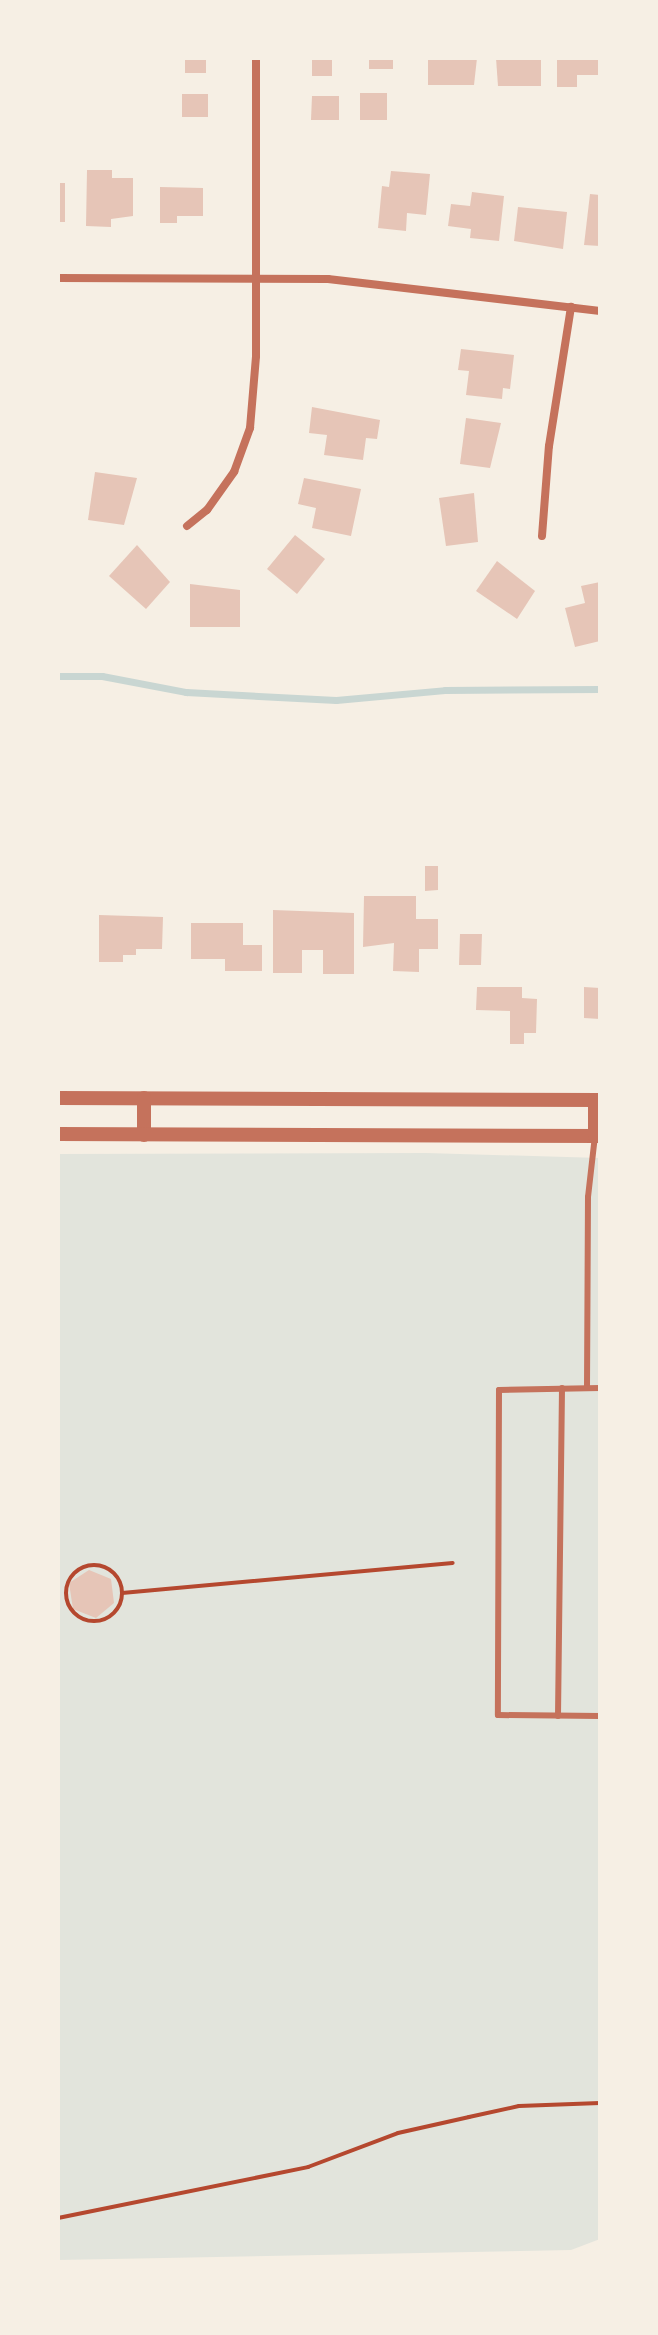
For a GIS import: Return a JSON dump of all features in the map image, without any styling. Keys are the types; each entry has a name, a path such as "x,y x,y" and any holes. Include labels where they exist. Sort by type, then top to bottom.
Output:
{"street":[{"path":"187,526 207,510 234,472 250,428 255,278 256,58"},
{"path":"58,278 255,278 374,282 600,311"},
{"path":"542,536 549,446 571,307"},
{"path":"58,1098 598,1100 597,1136 58,1134"},
{"path":"144,1098 144,1135"}],"lane":[{"path":"587,1388 588,1197 597,1136"},
{"path":"558,1716 562,1388"},
{"path":"600,1388 499,1390 498,1715 600,1716"}],"path":[{"path":"89,1563 120,1577 122,1593 123,1606 97,1624 65,1611 65,1579 89,1563"},
{"path":"122,1593 453,1563"},
{"path":"58,2218 308,2167 398,2133 519,2106 600,2103"}],"shaded area":[{"path":"426,1153 600,1158 600,2239 571,2250 58,2260 58,1154"}],"building":[{"path":"185,58 206,58 206,73 185,73"},
{"path":"312,58 332,58 332,76 312,76"},
{"path":"369,58 393,58 393,69 369,69"},
{"path":"428,58 477,58 474,85 428,85"},
{"path":"496,58 541,58 541,86 498,86"},
{"path":"557,58 600,58 600,75 577,75 577,87 557,87"},
{"path":"360,93 387,93 387,120 360,120"},
{"path":"182,94 208,94 208,117 182,117"},
{"path":"312,96 339,96 339,120 311,120"},
{"path":"87,170 112,170 112,178 133,178 133,216 111,219 111,227 86,226"},
{"path":"391,171 430,174 426,215 407,213 406,231 378,228 382,186 389,187"},
{"path":"58,183 65,183 65,222 58,222"},
{"path":"160,187 203,188 203,216 177,216 177,223 160,223"},
{"path":"472,192 504,196 499,241 470,238 471,229 448,226 451,204 470,206"},
{"path":"590,194 600,195 600,246 584,245"},
{"path":"518,207 567,212 563,249 514,241"},
{"path":"461,349 514,355 510,389 503,388 502,399 466,395 469,371 458,370"},
{"path":"312,407 380,420 377,439 366,438 363,460 324,455 327,435 309,433"},
{"path":"466,418 501,423 490,468 460,464"},
{"path":"95,472 137,478 124,525 88,520"},
{"path":"304,478 361,489 351,536 312,528 316,508 298,504"},
{"path":"474,493 478,542 446,546 439,498"},
{"path":"295,535 325,559 297,594 267,569"},
{"path":"137,545 170,582 146,609 109,576"},
{"path":"497,561 535,591 517,619 476,591"},
{"path":"600,582 600,641 575,647 565,608 585,603 581,586"},
{"path":"190,584 240,590 240,627 190,627"},
{"path":"425,866 438,866 438,890 425,891"},
{"path":"364,896 416,896 416,919 438,919 438,949 419,949 419,972 393,971 394,943 363,947"},
{"path":"273,910 354,913 354,974 323,974 323,950 302,950 302,973 273,973"},
{"path":"99,915 163,917 162,949 136,949 136,955 123,955 123,962 99,962"},
{"path":"191,923 243,923 243,945 262,945 262,971 225,971 225,959 191,959"},
{"path":"460,934 482,934 481,965 459,965"},
{"path":"477,987 522,987 522,998 537,999 536,1033 524,1033 524,1044 510,1044 510,1011 476,1010"},
{"path":"584,987 600,988 600,1019 584,1018"},
{"path":"89,1570 111,1579 114,1603 96,1618 73,1609 69,1583"}],"waterway":[{"path":"58,676 102,676 186,692 336,700 445,690 600,689"}]}
